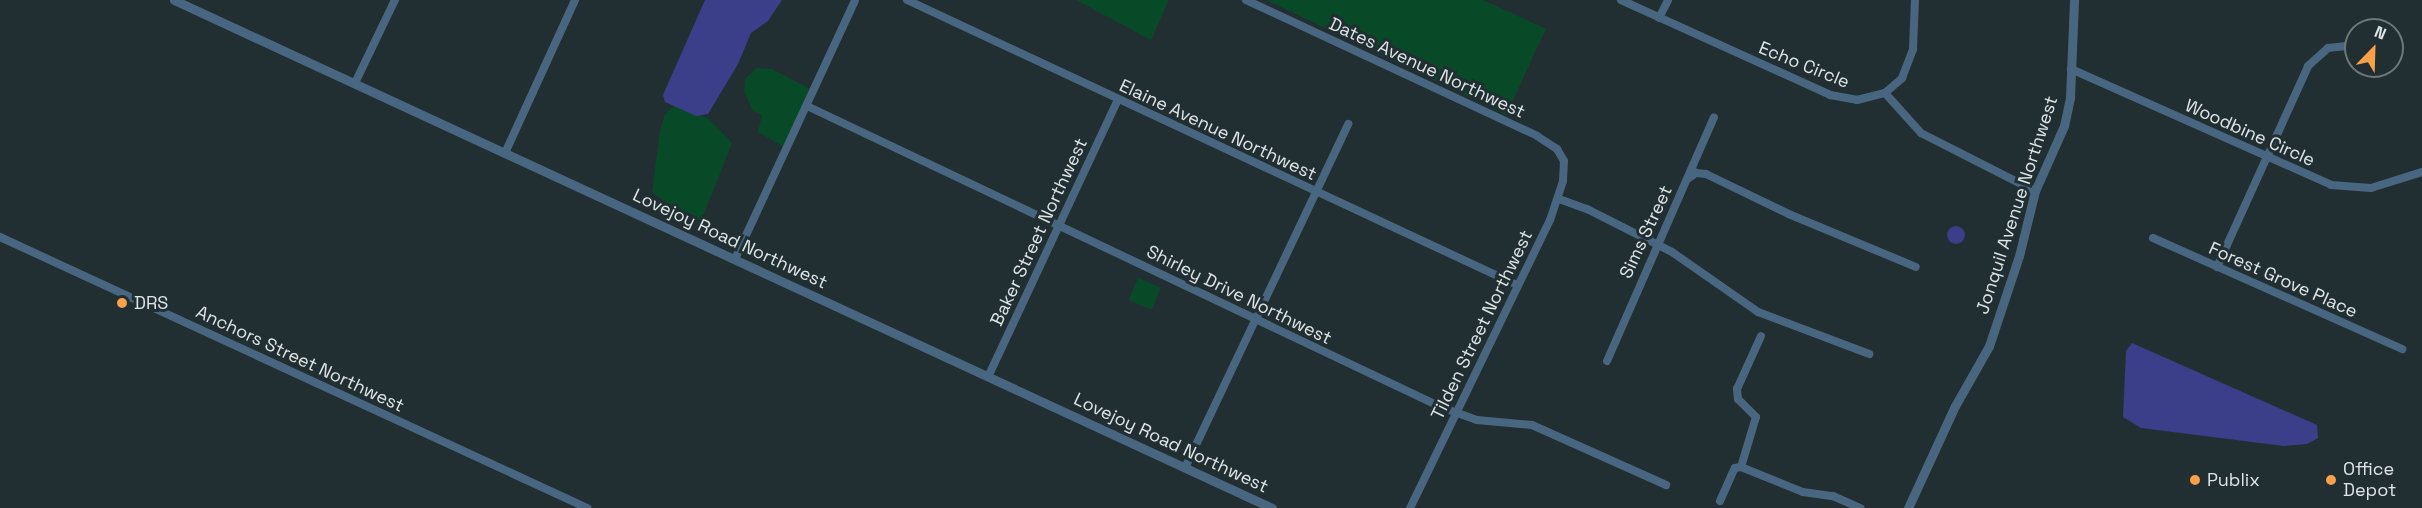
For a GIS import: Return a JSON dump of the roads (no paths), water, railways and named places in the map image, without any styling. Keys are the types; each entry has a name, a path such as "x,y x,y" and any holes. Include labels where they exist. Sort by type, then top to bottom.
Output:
{"street":[{"name":"Lovejoy Road Northwest","path":"174,0 188,3 355,84 1272,508"},
{"path":"355,84 395,0"},
{"path":"505,153 575,0"},
{"path":"735,259 855,0"},
{"name":"Elaine Avenue Northwest","path":"907,0 1517,285"},
{"name":"Dates Avenue Northwest","path":"1246,0 1537,136 1559,151"},
{"name":"Echo Circle","path":"1621,0 1839,99 1864,99 1884,93"},
{"path":"1659,18 1668,0"},
{"path":"1915,0 1909,65 1902,78 1884,93 1921,133 2035,191"},
{"name":"Jonquil Avenue Northwest","path":"1908,508 1955,406 1989,346 2019,256 2035,191 2066,119 2074,0"},
{"path":"2217,267 2313,59 2328,48 2344,46"},
{"name":"Woodbine Circle","path":"2071,69 2331,185 2358,189 2388,184 2422,172"},
{"name":"Baker Street Northwest","path":"988,377 1118,100"},
{"name":"Shirley Drive Northwest","path":"807,106 1455,413 1477,420 1532,425 1666,484"},
{"name":"Sims Street","path":"1607,361 1656,244 1688,179 1714,117"},
{"path":"1185,468 1348,124"},
{"name":"Tilden Street Northwest","path":"1410,508 1559,199 1566,168 1559,151"},
{"path":"1688,179 1696,173 1706,174 1791,215 1916,267"},
{"path":"1559,199 1587,209 1656,244 1758,312 1869,354"},
{"name":"Anchors Street Northwest","path":"0,237 587,508"},
{"name":"Forest Grove Place","path":"2153,238 2402,349"},
{"path":"1741,466 1756,417 1738,399 1737,389 1761,336"},
{"path":"1720,501 1735,468 1741,466 1803,492 1833,496 1860,508"}],"place":[{"name":"DRS","path":"122,303"},
{"name":"Publix","path":"2195,480"},
{"name":"Office Depot","path":"2331,480"}]}
